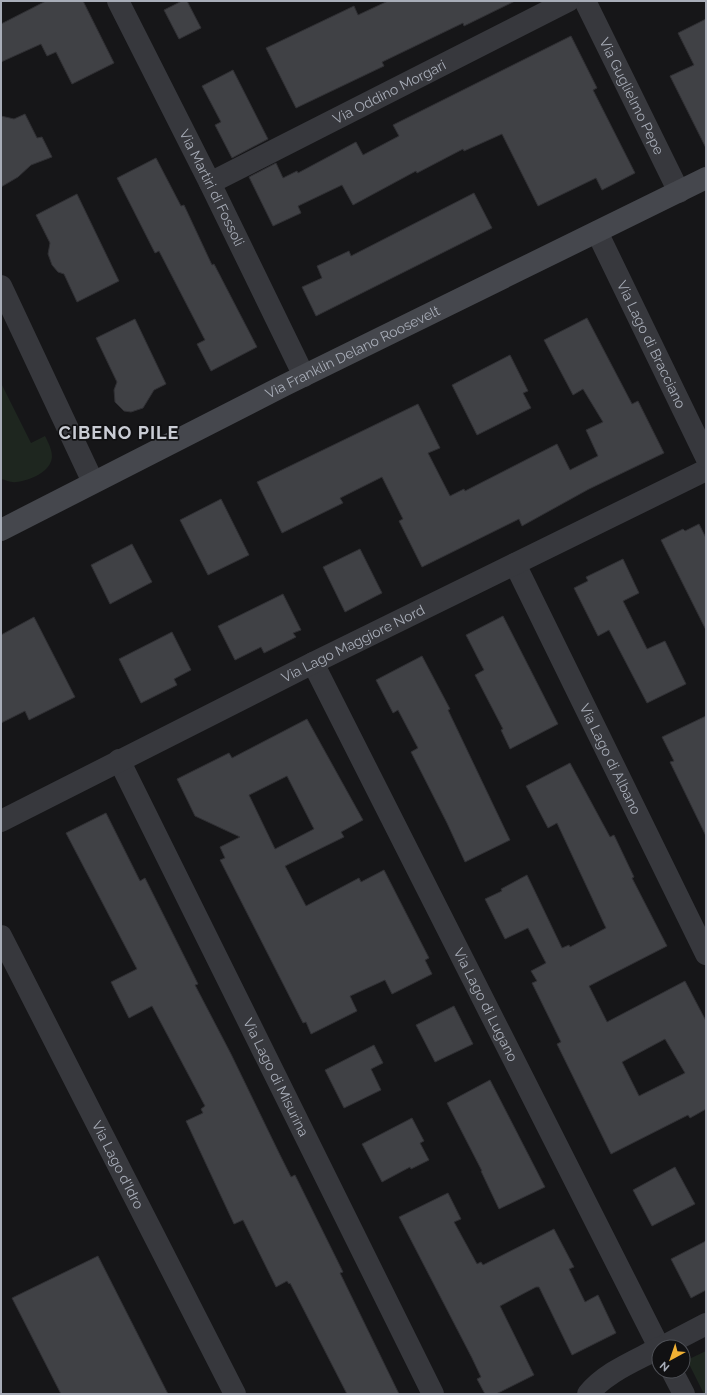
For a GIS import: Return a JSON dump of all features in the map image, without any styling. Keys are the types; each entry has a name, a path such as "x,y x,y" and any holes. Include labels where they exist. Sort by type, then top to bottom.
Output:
{"main road":[{"name":"Via Franklin Delano Roosevelt","path":"1,530 304,376 706,178"}],"street":[{"name":"Via Martiri di Fossoli","path":"118,1 210,183 304,376"},
{"name":"Via Oddino Morgari","path":"210,183 568,1"},
{"name":"Via Guglielmo Pepe","path":"585,1 679,192"},
{"name":"Via Lago di Bracciano","path":"597,232 706,458"},
{"path":"1,286 93,482"},
{"name":"Via Lago Maggiore Nord","path":"1,821 313,663 706,470"},
{"name":"Via Lago di Albano","path":"515,564 706,954"},
{"name":"Via Lago di Lugano","path":"313,663 655,1339"},
{"name":"Via Lago di Misurina","path":"119,760 433,1394"},
{"name":"Via Lago d'Idro","path":"1,936 235,1394"},
{"path":"677,1339 706,1324"},
{"path":"587,1392 619,1368 651,1352"},
{"path":"676,1379 684,1394"}],"shaded area":[{"path":"1,383 31,443 45,436 50,446 52,457 48,467 38,475 27,480 12,482 1,479"},
{"path":"706,1351 706,1394 704,1394 691,1368 691,1358"}],"building":[{"path":"46,1 83,1 114,63 72,84 56,52 47,56 41,44 1,62 1,24"},
{"path":"182,1 187,1 201,28 179,39 164,10"},
{"path":"388,1 515,1 464,26 463,23 382,62 384,66 296,108 266,48 354,6 358,15"},
{"path":"706,19 706,148 670,76 694,65 678,33"},
{"path":"571,36 597,88 593,90 635,173 602,190 596,178 538,206 502,134 464,151 463,149 417,173 416,171 353,205 342,185 298,206 301,213 273,226 249,177 276,163 283,178 297,171 298,173 356,142 363,155 399,136 393,125"},
{"path":"233,70 268,139 232,158 215,125 221,122 202,86"},
{"path":"25,114 37,138 42,137 52,157 31,165 18,177 1,187 1,116 14,119"},
{"path":"156,158 181,206 184,205 212,265 214,264 257,347 211,371 197,344 205,340 159,251 155,253 117,178"},
{"path":"474,193 492,228 316,316 302,287 322,278 317,266 349,251 351,256"},
{"path":"77,194 119,281 77,302 64,274 58,272 52,265 48,254 50,243 36,215"},
{"path":"587,318 632,404 638,401 664,453 589,489 522,526 519,519 422,567 399,521 403,519 382,477 340,498 343,503 282,533 257,482 418,404 440,448 428,453 450,496 464,489 465,491 557,444 570,470 598,456 586,430 603,422 583,389 573,395 544,340"},
{"path":"135,319 166,384 154,390 143,408 131,412 124,411 115,402 114,390 117,382 96,338"},
{"path":"510,355 528,391 523,393 531,408 477,435 452,385"},
{"path":"221,499 249,555 208,575 180,520"},
{"path":"699,524 706,538 706,630 661,540 683,529 685,531"},
{"path":"132,544 152,582 110,604 91,565"},
{"path":"360,549 382,593 345,612 323,567"},
{"path":"623,559 639,593 623,601 647,649 665,641 686,684 647,703 609,630 598,636 574,588 588,581 586,577"},
{"path":"283,594 301,630 293,633 296,637 264,653 261,647 235,660 218,626"},
{"path":"503,616 558,724 510,749 501,730 503,729 475,675 484,670 466,635"},
{"path":"34,617 75,697 29,720 25,711 1,723 1,635"},
{"path":"172,632 191,670 174,679 177,685 141,703 119,659"},
{"path":"422,656 450,709 448,710 510,840 465,862 411,752 418,748 398,710 393,713 376,680"},
{"path":"706,716 706,836 670,762 674,761 662,737"},
{"path":"307,719 363,820 341,832 344,837 285,866 306,906 359,878 361,882 384,870 429,958 425,960 432,974 392,994 385,980 350,996 357,1011 311,1034 306,1022 303,1023 220,860 225,858 220,847 240,837 195,816 177,779 229,753 232,758","holes":["287,776 314,829 275,849 249,795"]},
{"path":"570,763 610,837 614,835 634,877 632,878 667,946 589,986 607,1022 685,981 706,1021 706,1109 690,1118 688,1115 611,1154 557,1044 561,1042 532,983 537,981 531,971 546,963 528,928 505,939 485,899 502,891 501,889 527,875 562,948 569,945 570,947 606,928 557,823 548,828 526,786","holes":["665,1039 685,1073 639,1096 622,1062"]},
{"path":"106,813 140,881 145,878 198,984 195,985 231,1054 291,1177 295,1175 343,1272 340,1273 399,1394 347,1394 290,1283 289,1284 287,1281 276,1287 243,1220 234,1224 186,1121 203,1113 201,1109 205,1106 152,1006 129,1018 111,982 137,969 66,833"},
{"path":"454,1006 473,1044 435,1062 416,1025"},
{"path":"374,1045 383,1063 371,1069 381,1090 344,1108 325,1070"},
{"path":"490,1080 545,1187 499,1209 482,1171 447,1103"},
{"path":"412,1118 424,1141 420,1143 429,1160 411,1169 410,1167 382,1182 362,1144"},
{"path":"675,1167 695,1204 652,1226 633,1190"},
{"path":"448,1193 461,1219 454,1222 477,1264 481,1262 483,1265 554,1229 574,1267 569,1269 585,1302 598,1295 616,1333 572,1355 539,1287 536,1287 500,1306 534,1375 496,1394 485,1394 477,1379 481,1377 472,1358 399,1217"},
{"path":"706,1241 706,1290 691,1298 671,1259"},
{"path":"98,1256 168,1394 61,1394 12,1298"}],"district":[{"name":"CIBENO PILE","path":"119,433"}]}
